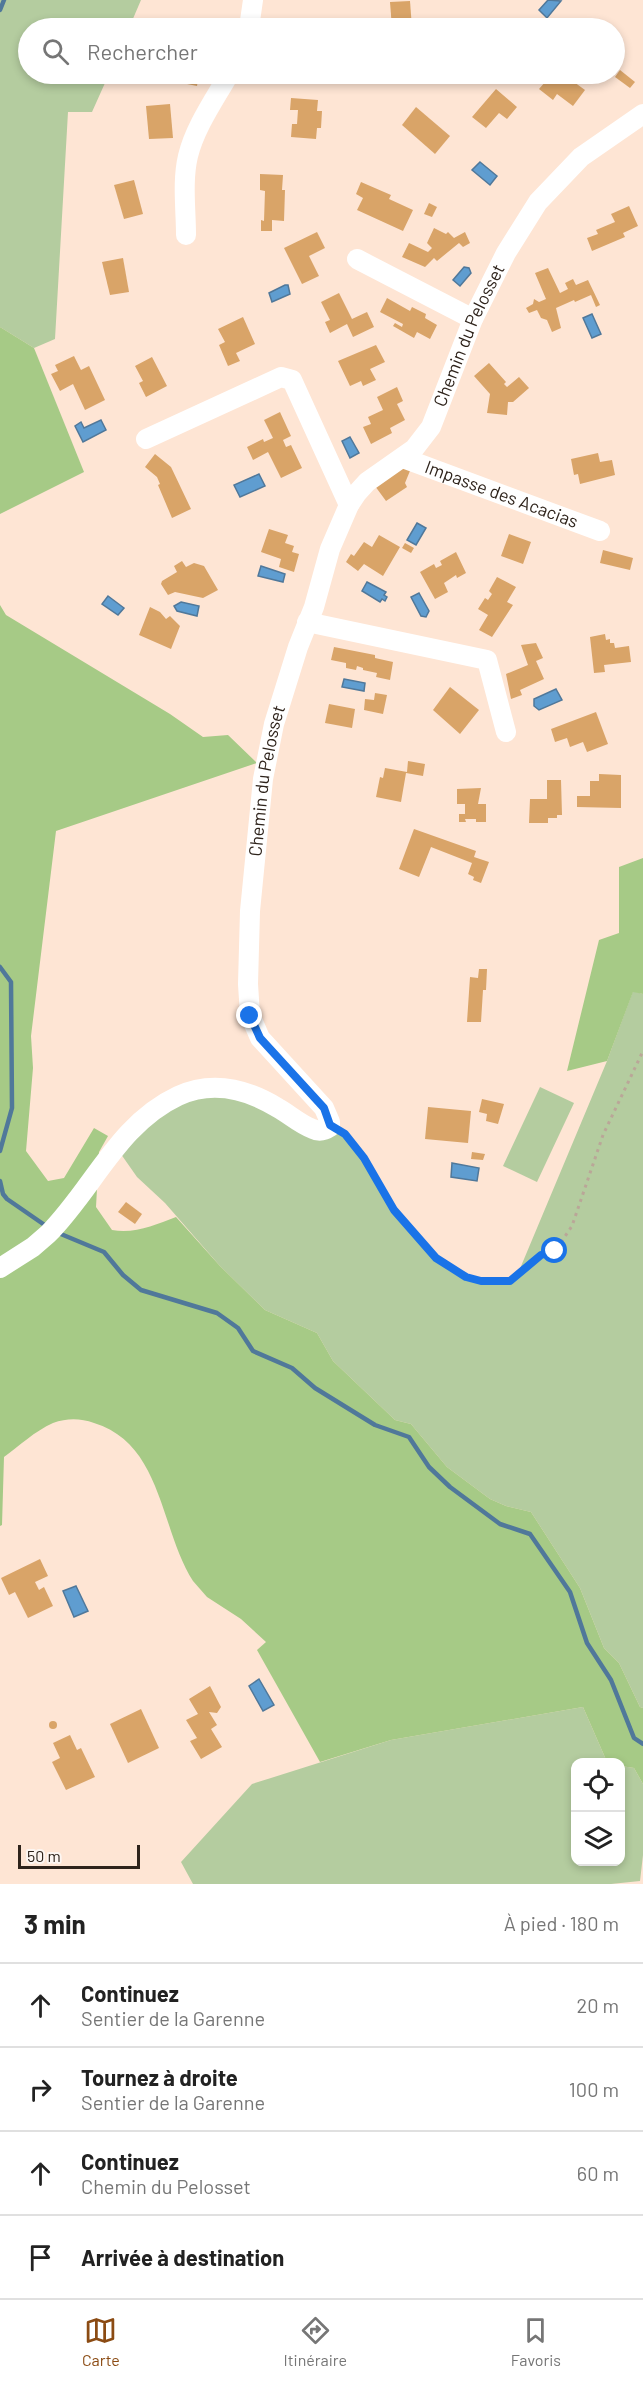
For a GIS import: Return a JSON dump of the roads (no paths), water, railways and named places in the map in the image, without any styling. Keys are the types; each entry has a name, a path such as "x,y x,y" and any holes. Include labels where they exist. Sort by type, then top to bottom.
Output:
{"street":[{"path":"250,18 253,0"},
{"path":"186,235 185,175 188,155 199,129 224,84"},
{"name":"Chemin du Pelosset","path":"0,1268 33,1247 53,1229 116,1147 143,1118 191,1090 229,1088 266,1101 312,1129 324,1130 330,1125 324,1108 260,1038 250,1016 248,984 250,911 263,779 274,724 314,607 330,549 349,505 367,482 403,458 422,441 431,427 473,319 506,253 538,202 581,157 643,114"},
{"path":"357,259 473,319"},
{"path":"146,439 281,377 292,380 349,505"},
{"name":"Impasse des Acacias","path":"403,458 600,531"},
{"path":"307,622 487,660 507,732"}],"water":[{"path":"548,0 561,1 547,18 539,10"},
{"path":"480,162 497,176 490,185 472,170"},
{"path":"464,267 469,268 471,273 460,286 453,280"},
{"path":"288,285 290,294 272,302 269,293"},
{"path":"592,314 601,334 592,338 583,318"},
{"path":"101,420 106,430 83,442 75,426 81,422 84,428"},
{"path":"350,437 359,453 350,458 342,441"},
{"path":"259,474 265,486 240,497 234,485"},
{"path":"417,523 426,528 416,545 407,540"},
{"path":"261,566 285,574 283,582 258,576"},
{"path":"367,582 386,592 385,601 382,599 380,602 362,591"},
{"path":"419,593 429,611 426,617 421,616 411,597"},
{"path":"108,596 124,608 118,615 102,604"},
{"path":"181,602 199,606 197,616 177,611 174,606"},
{"path":"344,679 365,683 364,691 342,687"},
{"path":"556,689 562,700 539,710 534,706 534,699"},
{"path":"452,1163 479,1168 477,1181 451,1177"},
{"path":"76,1586 88,1611 74,1617 63,1591"},
{"path":"259,1679 274,1705 263,1711 249,1686"}],"waterway":[{"path":"0,10 4,0"},
{"path":"0,967 11,982 12,1108 0,1151"},
{"path":"0,1181 3,1194 7,1199 49,1228"},
{"path":"56,1232 104,1252 123,1275 141,1290 217,1313 238,1328 253,1351 292,1368 315,1388 375,1425 409,1437 429,1467 450,1487 500,1524 530,1534 570,1592 587,1643 611,1680 634,1738 643,1744"}]}
